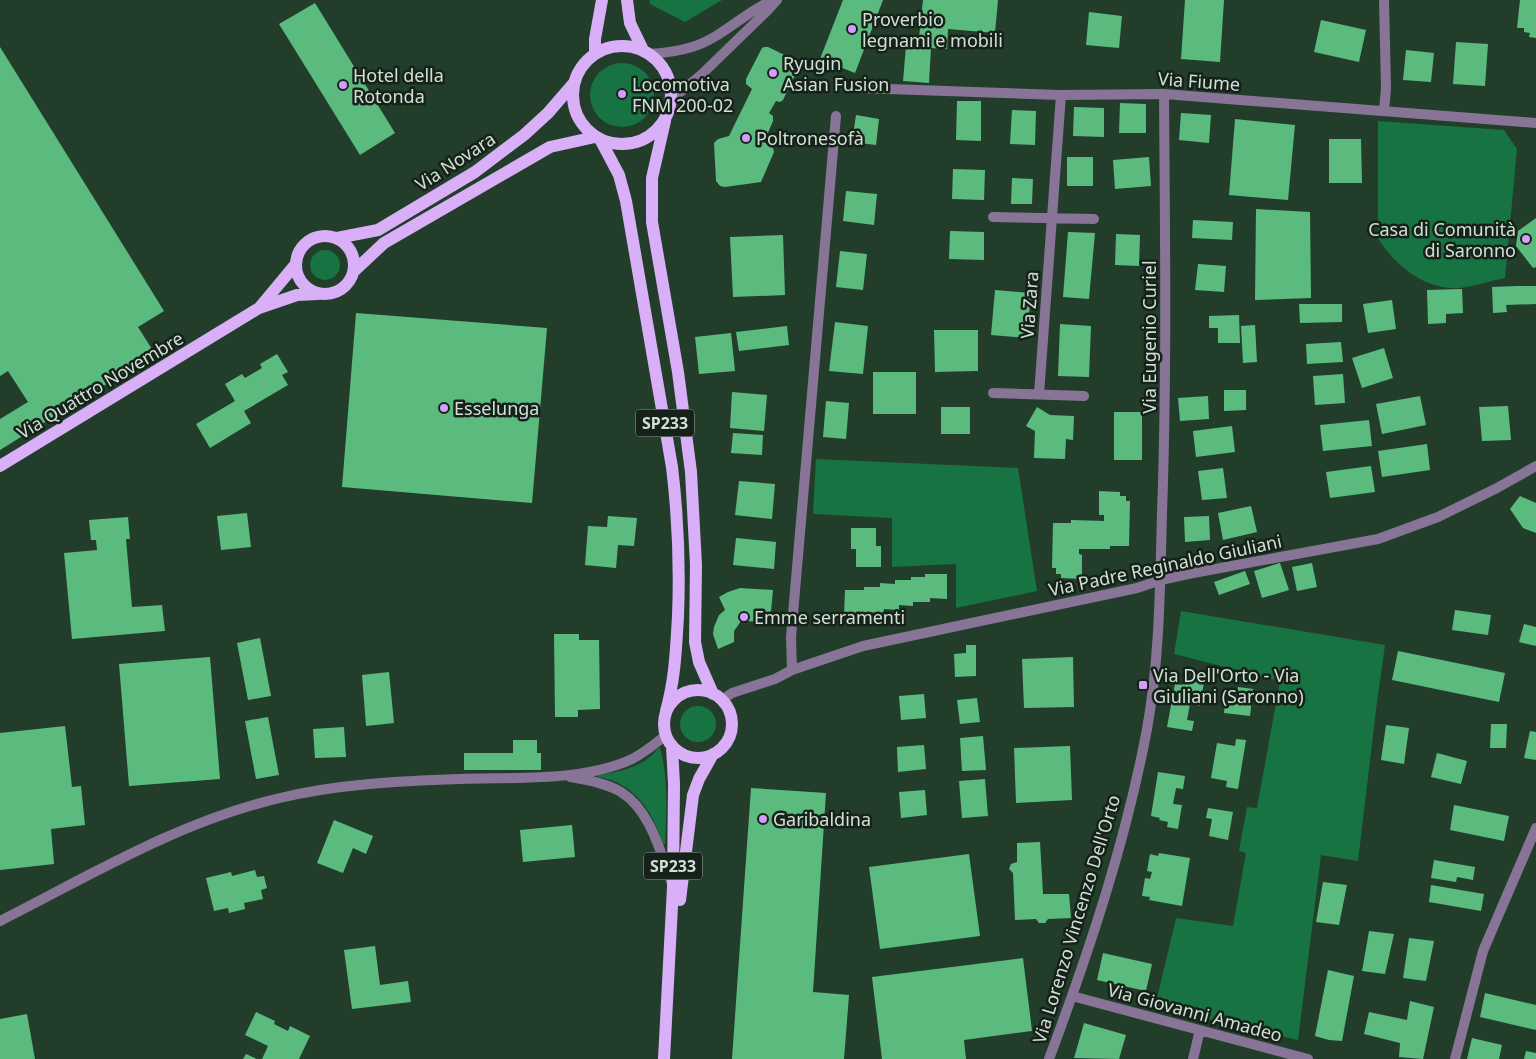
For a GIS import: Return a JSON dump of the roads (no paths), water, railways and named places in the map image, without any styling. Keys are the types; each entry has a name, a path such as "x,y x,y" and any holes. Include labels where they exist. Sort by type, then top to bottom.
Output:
{"main road":[{"path":"595,54 595,39 602,0"},
{"path":"627,0 630,23 647,52 662,66 670,82 672,99"},
{"name":"SP233","path":"647,52 627,46 610,47 595,54 578,71 572,98 575,113 583,127 598,139 619,175 626,201 669,448 677,507 680,572 676,660 673,684 664,719 674,784 673,887 664,1059"},
{"name":"Via Novara","path":"259,308 295,265 297,255 302,246 310,240 318,236 337,238 378,230 475,172 524,135 548,113 574,83"},
{"name":"SP233","path":"669,987 693,795 699,779 713,754 728,739 731,729 731,718 728,709 717,697 699,662 695,642 696,565 691,472 678,372 652,222 652,178 672,99"},
{"path":"598,139 619,145 637,143 653,134 665,121"},
{"name":"Via Novara","path":"218,334 259,308 297,295 328,295 337,292 351,279 353,272 384,243 550,148 598,139"},
{"path":"337,238 351,250 354,260 353,272"},
{"path":"295,265 301,283 309,290 318,294"},
{"name":"Via Quattro Novembre","path":"0,466 218,334"},
{"path":"666,711 676,698 691,691 702,690 717,697"},
{"path":"668,740 680,753 691,757 713,754"}],"street":[{"path":"647,52 694,47 722,31 749,12 773,0"},
{"path":"672,99 701,75 767,12 777,0"},
{"path":"1384,0 1386,88 1384,112"},
{"name":"Via Fiume","path":"860,88 1061,95 1164,94 1536,123"},
{"name":"Via Eugenio Curiel","path":"1161,580 1166,381 1164,94"},
{"name":"Via Zara","path":"1039,394 1061,95"},
{"path":"792,670 791,637 836,116"},
{"path":"993,216 1094,218"},
{"path":"993,393 1084,396"},
{"name":"Via Padre Reginaldo Giuliani","path":"717,697 775,679 792,670 863,646 1137,588 1161,580 1378,539 1438,516 1497,488 1536,466"},
{"name":"Via Lorenzo Vincenzo Dell'Orto","path":"1049,1059 1072,996 1115,861 1134,791 1147,728 1154,675 1161,580"},
{"path":"0,921 161,840 228,812 280,798 334,788 458,779 566,776 612,766 631,759 668,740"},
{"path":"566,776 610,787 621,792 634,803 650,828 673,887"},
{"path":"1455,1059 1483,951 1536,828"},
{"name":"Via Giovanni Amadeo","path":"1072,996 1308,1059"},
{"path":"1192,1059 1200,1030"}],"place":[{"name":"Proverbio legnami e mobili","path":"852,29"},
{"name":"Ryugin Asian Fusion","path":"773,73"},
{"name":"Hotel della Rotonda","path":"343,85"},
{"name":"Locomotiva FNM 200-02","path":"622,94"},
{"name":"Poltronesofà","path":"746,138"},
{"name":"Casa di Comunità di Saronno","path":"1526,239"},
{"name":"Esselunga","path":"444,408"},
{"name":"Emme serramenti","path":"744,617"},
{"name":"Via Dell'Orto - Via Giuliani (Saronno)","path":"1143,685"},
{"name":"Garibaldina","path":"763,819"}]}
